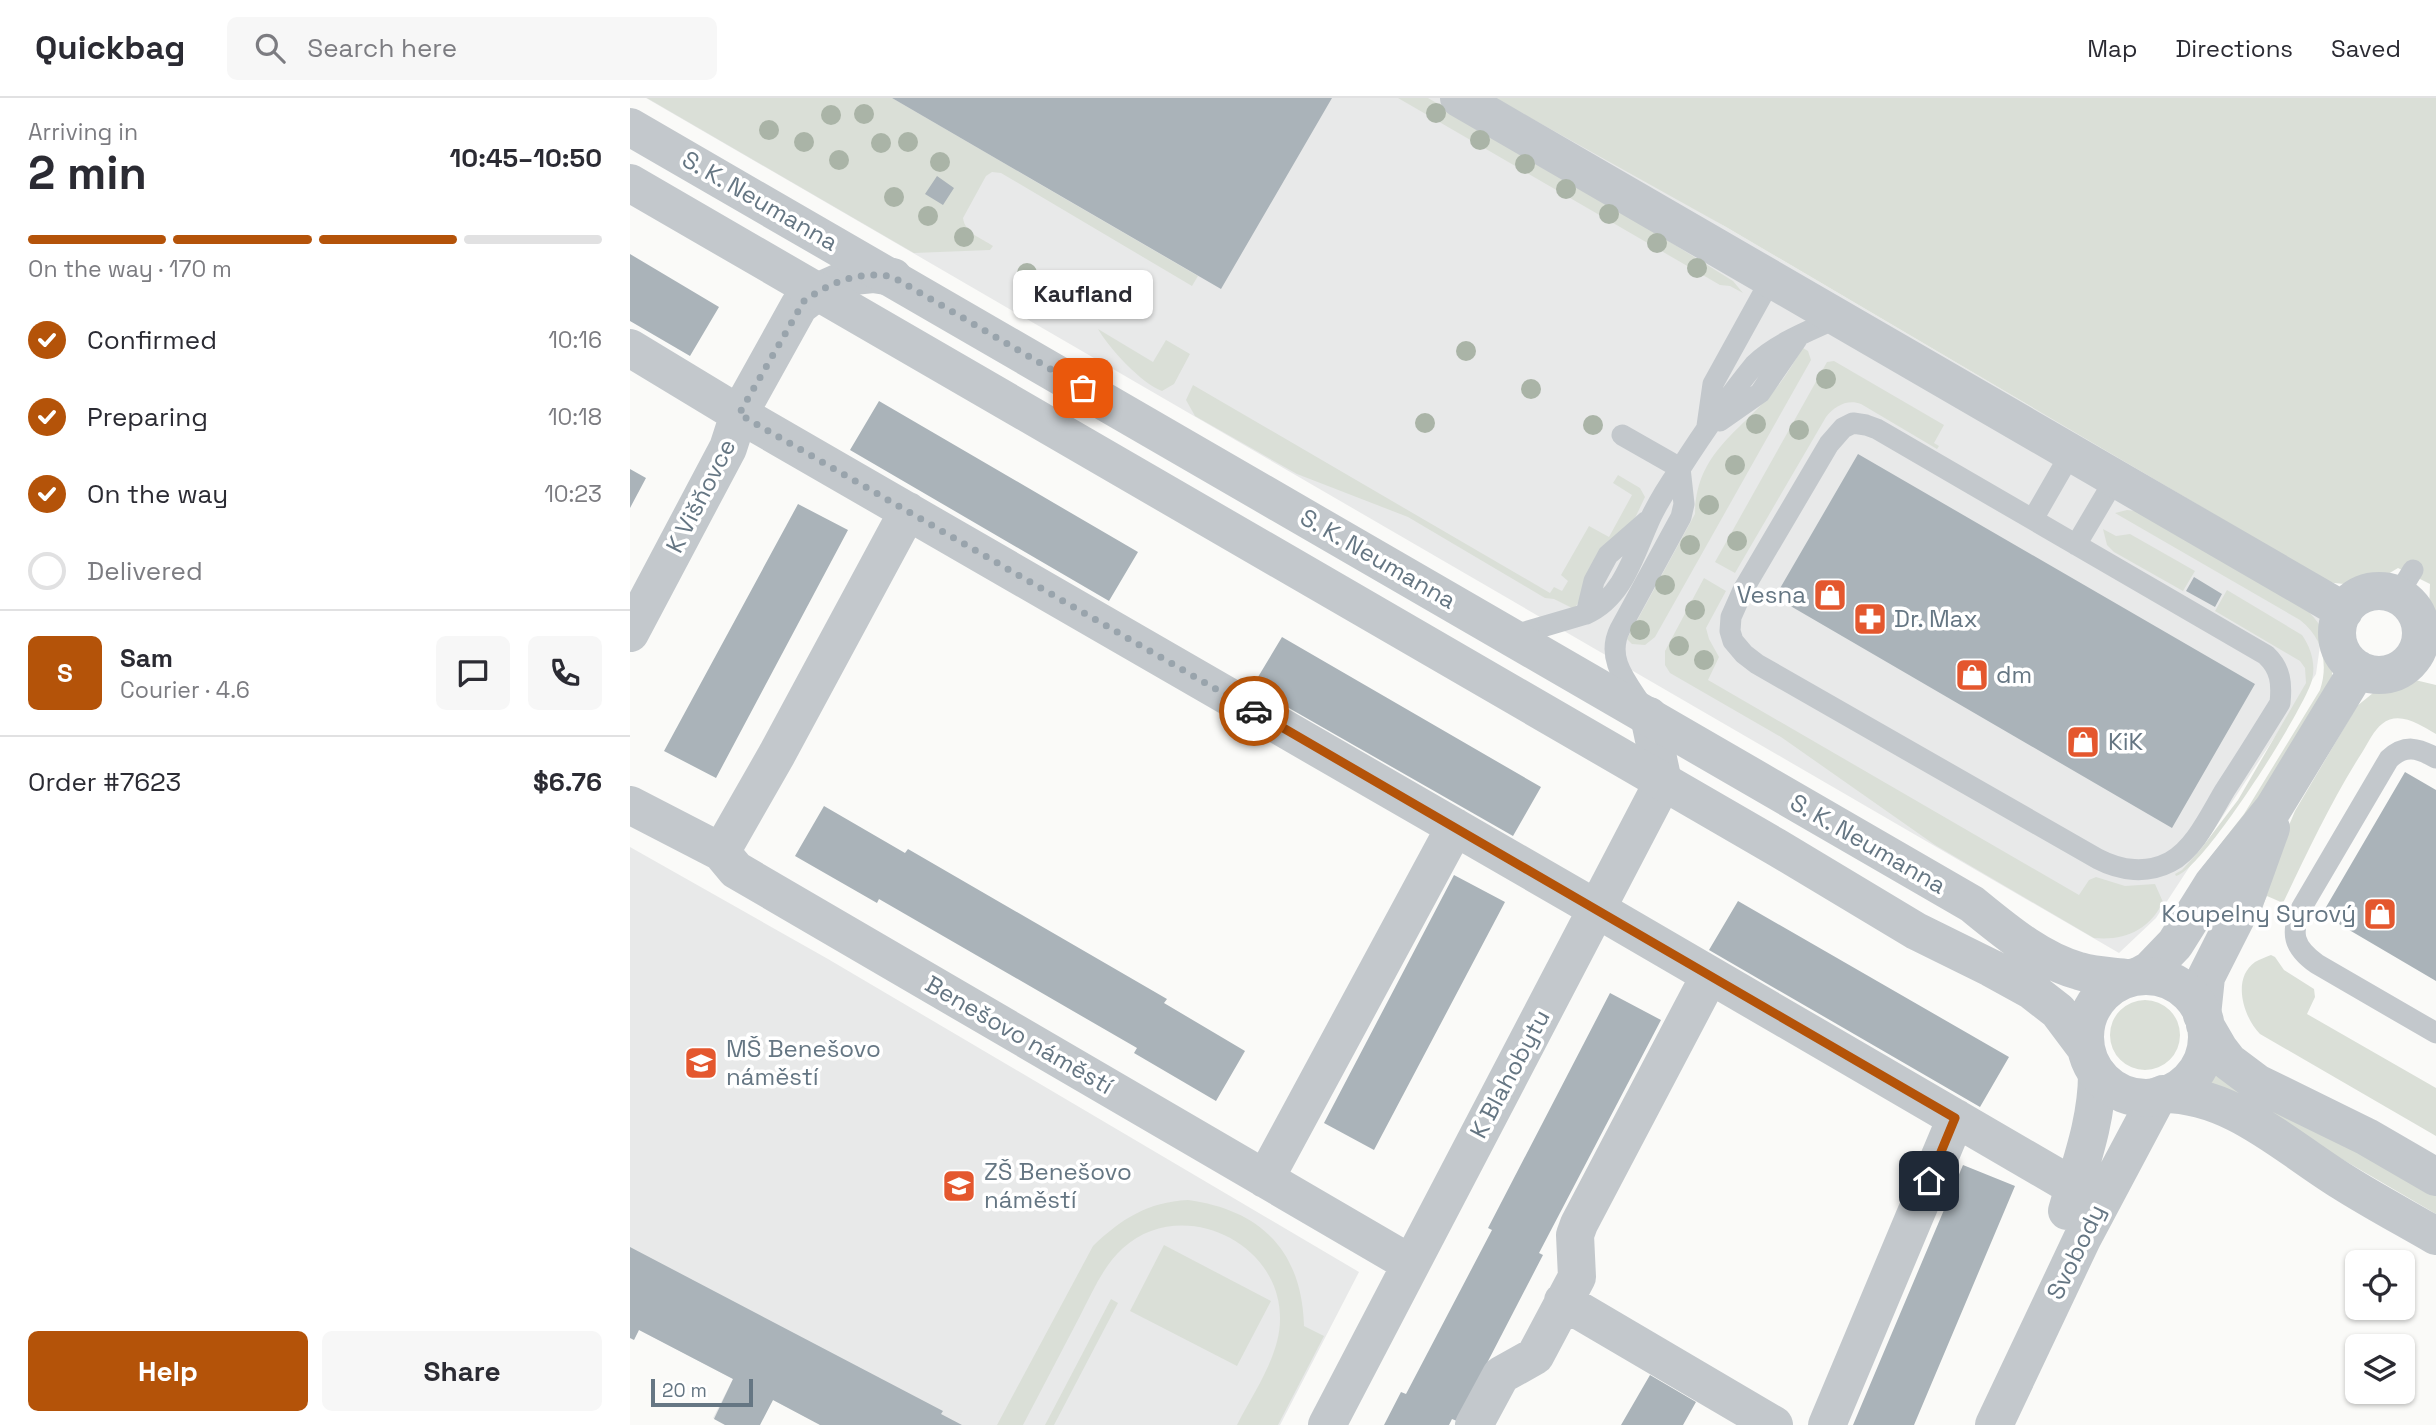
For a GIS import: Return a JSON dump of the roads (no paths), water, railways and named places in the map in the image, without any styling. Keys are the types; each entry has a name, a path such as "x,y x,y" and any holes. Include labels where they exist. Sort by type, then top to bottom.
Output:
{"street":[{"path":"1459,98 2344,611"},
{"name":"S. K. Neumanna","path":"630,127 1972,904 2011,935 2051,959 2082,972 2133,977"},
{"name":"S. K. Neumanna","path":"630,183 1916,931 2032,990 2058,1011 2091,1060"},
{"path":"817,292 853,276 873,274 893,277"},
{"name":"K Višňovce","path":"630,633 728,448 739,414 799,306 817,292"},
{"path":"630,348 739,414 2074,1187"},
{"path":"722,852 778,754 908,511"},
{"path":"2405,583 2410,606 2419,621 2426,659 2391,674 2374,675 2358,669 2346,659 2339,643 2338,627 2344,611 2354,600 2368,593 2383,592 2405,583"},
{"path":"2358,669 2290,783 2260,826 2212,885 2175,944 2150,970 2103,993 2091,1009 2085,1027 2091,1060 2112,1088 2130,1096 2191,1096 2236,1113 2259,1125 2342,1182 2436,1236"},
{"path":"1649,716 1663,782"},
{"name":"K Blahobytu","path":"1327,1425 1663,782"},
{"path":"2160,1095 2177,1089 2197,1069 2206,1044 2206,977 2249,890 2277,811 2290,783"},
{"name":"Benešovo náměstí","path":"630,806 722,852 736,870 1411,1264"},
{"path":"1265,1179 1455,827"},
{"path":"1474,1425 1501,1375 1535,1356 1577,1277 1575,1235 1579,1224 1710,975"},
{"path":"2133,977 2157,976 2182,987 2194,1000 2219,1049 2229,1062 2258,1083 2367,1137 2436,1177"},
{"name":"Svobody","path":"1997,1418 2024,1345 2095,1117 2098,1094 2091,1060"},
{"name":"Svobody","path":"1997,1418 2082,1239 2160,1095"},
{"path":"1827,1425 1955,1118"},
{"path":"1563,1301 1774,1425"}],"lane":[{"path":"1707,430 1713,384 1771,279"},
{"path":"1511,636 1586,614 1594,581 1608,555 1653,514 1680,468 1707,430 1760,393 1800,335 1837,318"},
{"path":"1853,423 1877,429 2032,519 2266,655 2280,674 2280,703 2198,834 2172,861 2153,869 2130,869 2098,859 1758,664 1744,654 1733,641 1730,631 1731,617 1743,590 1829,444 1843,428 1853,423"},
{"path":"1622,435 1680,468"},
{"path":"2032,519 2071,453"},
{"path":"1649,716 1619,669 1614,648 1620,629 1681,517 1684,503 1680,468"},
{"path":"2076,545 2115,479"},
{"path":"2436,758 2412,748 2403,749 2389,759 2302,907 2294,930 2301,949 2317,964 2436,1033"}],"place":[{"name":"Kaufland","path":"1083,388"},
{"name":"Vesna","path":"1830,595"},
{"name":"Dr. Max","path":"1870,619"},
{"name":"dm","path":"1972,675"},
{"name":"KiK","path":"2083,742"},
{"name":"Koupelny Syrový","path":"2380,914"},
{"name":"MŠ Benešovo náměstí","path":"701,1063"},
{"name":"ZŠ Benešovo náměstí","path":"959,1186"}]}
